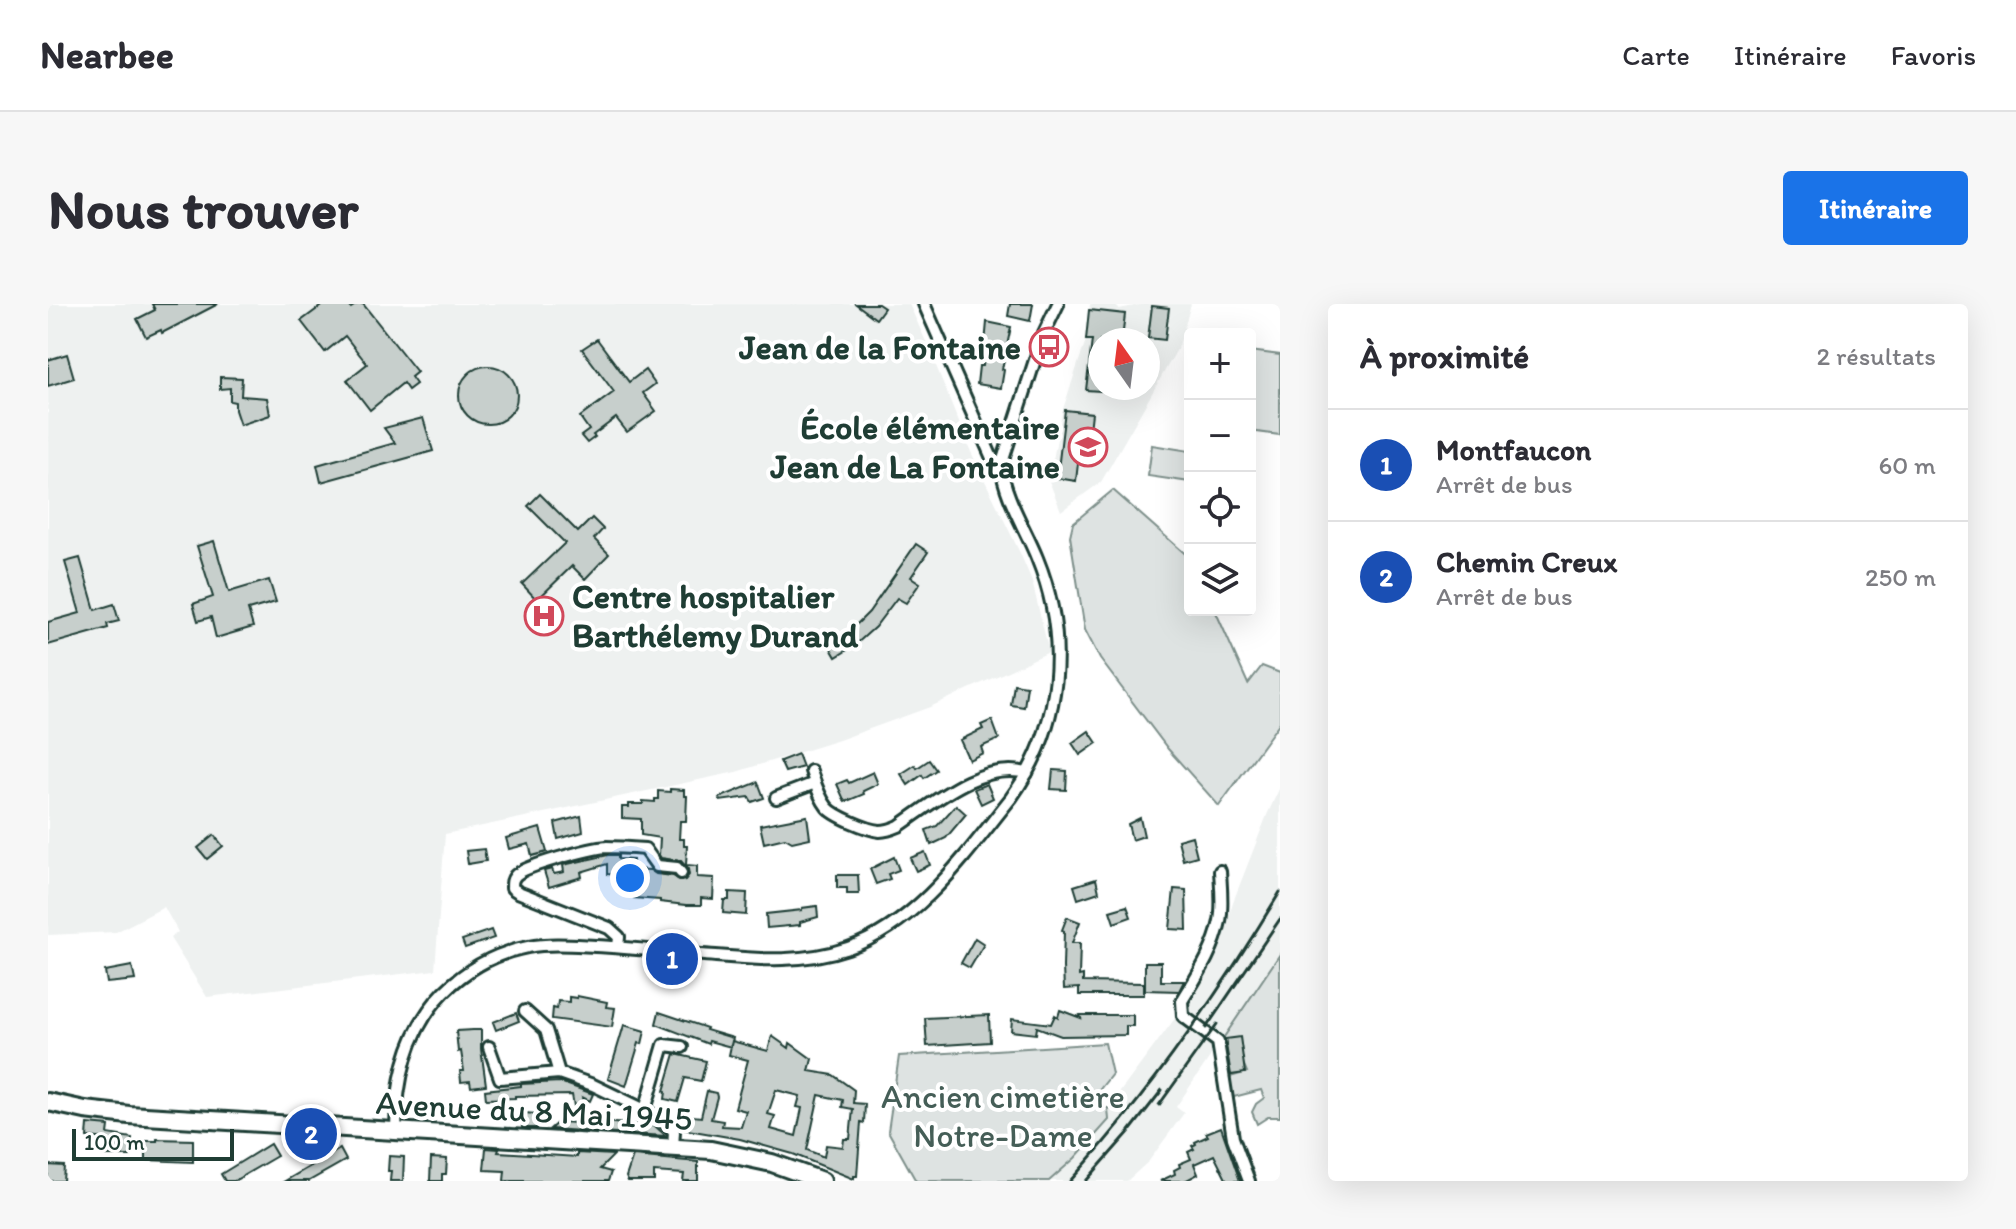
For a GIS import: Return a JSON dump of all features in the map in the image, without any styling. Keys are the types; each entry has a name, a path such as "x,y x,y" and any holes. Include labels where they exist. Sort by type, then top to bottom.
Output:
{"main road":[{"name":"Avenue du 8 Mai 1945","path":"48,1102 129,1115 711,1150 772,1163 822,1181"}],"street":[{"path":"924,304 992,458 1001,466"},
{"path":"396,1131 396,1099 412,1037 438,998 477,966 528,947 557,944 768,960 823,955 849,948 901,921 922,904 998,814 1023,782 1041,746 1056,679 1058,649 1049,590 1005,486 1001,466 1043,335 1058,304"},
{"path":"811,771 829,810 880,831 899,826 959,784 1003,771 1027,773"},
{"path":"776,798 815,783"},
{"path":"618,947 619,937 609,928 518,892 512,888 513,879 518,873 555,860 609,847 645,849 657,866 677,868 681,873"},
{"path":"1220,871 1220,922 1211,950 1182,1001 1182,1008 1183,1016 1218,1042 1233,1138 1249,1181"},
{"path":"525,1011 546,1030 559,1073"},
{"path":"645,1110 664,1045 682,1047"},
{"path":"489,1047 500,1078 559,1073 593,1085 664,1122 674,1131 673,1148"}],"shaded area":[{"name":"Centre hospitalier Barthélemy Durand","path":"48,304 909,304 971,452 1032,581 1049,652 930,707 736,772 445,834 435,970 207,997 170,938 178,932 164,907 116,932 48,935"},
{"name":"École élémentaire Jean de La Fontaine","path":"1090,304 1114,304 1119,309 1144,304 1191,304 1179,346 1160,379 1160,328 1088,328 1088,400 1148,400 1101,482 1061,511 1049,481 1062,412 1086,340"},
{"path":"1280,787 1280,954 1176,1107 1184,1113 1149,1161 1127,1181 1049,1181 1075,1158 1108,1120 1108,1108 1208,970"}],"green space":[{"path":"1256,352 1280,355 1280,435 1256,432"},
{"path":"1152,445 1184,450 1184,481 1148,476"},
{"path":"1113,490 1184,553 1184,616 1218,616 1248,684 1262,666 1280,673 1280,722 1219,806 1168,749 1100,659 1085,630 1070,536 1073,523"},
{"path":"1280,954 1280,1117 1268,1117 1257,1124 1252,1112 1264,1098 1261,1090 1230,1098 1230,1077 1247,1072 1237,1049 1224,1051 1222,1040"},
{"name":"Ancien cimetière Notre-Dame","path":"1105,1043 1112,1074 1085,1108 1108,1108 1109,1120 1075,1158 1049,1181 916,1181 888,1131 899,1056"}],"building":[{"path":"152,304 218,304 162,333 161,330 146,337 137,319 155,310"},
{"path":"324,304 348,304 351,308 363,304 417,372 411,377 416,384 408,390 403,383 370,410 347,380 367,364 345,336 325,352 301,321"},
{"path":"856,304 878,304 884,308 876,319"},
{"path":"1010,304 1033,304 1030,321 1008,316"},
{"path":"1152,306 1169,308 1165,340 1160,339 1160,328 1149,328"},
{"path":"1089,310 1125,314 1123,328 1088,328 1086,340"},
{"path":"987,322 1011,327 1001,388 977,384 979,366 983,366"},
{"path":"597,339 629,382 645,370 655,384 643,393 656,411 627,432 616,418 587,443 581,436 589,430 580,417 614,392 582,349"},
{"path":"67,354 74,378 48,386 48,360"},
{"path":"488,366 508,375 517,395 508,415 488,424 468,415 459,395 468,375"},
{"path":"220,377 242,378 241,396 267,398 270,415 240,425 235,402 230,401 230,388 220,389"},
{"path":"1065,410 1092,413 1086,464 1078,463 1076,481 1057,478"},
{"path":"423,418 433,451 321,482 317,465 395,443 384,428"},
{"path":"540,494 578,532 592,518 603,529 594,539 609,554 585,579 572,566 537,600 522,584 565,543 528,506"},
{"path":"214,541 229,592 269,580 276,602 248,610 253,627 216,638 211,617 198,621 193,604 213,597 197,546"},
{"path":"916,544 928,552 911,577 920,583 906,603 897,598 875,627 836,657 829,645 845,636 869,612"},
{"path":"80,558 95,610 114,604 119,621 107,624 108,628 48,645 48,622 80,613 65,562"},
{"path":"1014,684 1027,686 1024,707 1011,705"},
{"path":"992,720 999,739 981,747 983,753 969,760 960,740 983,729 981,725"},
{"path":"1089,731 1097,743 1080,755 1072,743"},
{"path":"798,754 803,767 785,772 780,761"},
{"path":"929,760 936,770 908,785 901,774"},
{"path":"1053,770 1067,771 1066,790 1051,789"},
{"path":"873,772 878,784 845,802 837,784 847,780 849,783"},
{"path":"758,782 764,798 752,802 749,797 720,801 719,798"},
{"path":"987,784 993,798 981,804 974,789"},
{"path":"670,789 684,790 684,796 687,796 686,821 680,821 679,839 684,839 684,846 687,846 686,865 697,866 697,877 714,878 713,899 701,898 701,905 634,898 635,869 673,876 681,881 689,875 681,861 661,858 660,838 641,835 641,819 622,818 622,807 643,804 643,801 655,802 658,791 670,792"},
{"path":"956,805 966,814 946,838 931,845 926,830 937,826"},
{"path":"581,816 583,832 558,839 555,823"},
{"path":"807,816 810,838 792,842 785,838 764,843 760,825"},
{"path":"1140,818 1144,836 1132,840 1128,824"},
{"path":"540,828 547,852 532,856 529,844 509,849 506,838"},
{"path":"214,835 223,846 207,859 198,848"},
{"path":"1192,836 1197,856 1183,860 1178,840"},
{"path":"484,849 486,861 468,864 466,851"},
{"path":"925,852 930,865 916,871 910,858"},
{"path":"608,855 633,860 632,876 607,874 607,864 581,872 582,877 549,887 544,871 552,869 554,874 564,872 563,865"},
{"path":"894,857 899,870 888,874 890,879 876,884 870,869"},
{"path":"837,875 858,875 859,894 847,894 847,888 837,888"},
{"path":"1096,879 1099,892 1078,899 1074,886"},
{"path":"1174,889 1186,890 1187,930 1170,929"},
{"path":"729,892 747,893 746,915 723,913 724,900 729,900"},
{"path":"817,906 818,917 800,922 800,925 767,928 766,914"},
{"path":"1127,906 1131,917 1114,923 1110,911"},
{"path":"1067,917 1080,922 1072,943 1080,943 1079,976 1083,975 1083,982 1144,983 1144,995 1079,995 1079,988 1064,989 1062,930"},
{"path":"491,930 494,938 465,948 462,940"},
{"path":"975,938 984,944 970,968 961,963"},
{"path":"1145,962 1161,962 1161,981 1184,981 1179,991 1145,990"},
{"path":"132,966 135,980 107,983 105,971"},
{"path":"569,997 607,1002 606,1007 615,1008 612,1027 552,1019 553,1008 557,1009 558,1001 569,1002"},
{"path":"1060,1010 1081,1018 1080,1015 1133,1015 1133,1026 1126,1026 1126,1035 1061,1036 1037,1027 1036,1034 1011,1031 1012,1019 1051,1024"},
{"path":"659,1012 733,1038 731,1047 709,1041 708,1044 656,1024"},
{"path":"516,1013 519,1021 496,1030 493,1022"},
{"path":"989,1015 990,1042 927,1046 925,1018"},
{"path":"624,1025 645,1031 626,1086 608,1079"},
{"path":"481,1030 486,1085 471,1087 470,1081 461,1082 460,1071 464,1071 456,1031"},
{"path":"772,1036 789,1048 790,1043 812,1059 809,1071 833,1075 854,1090 853,1103 865,1104 857,1176 854,1179 793,1154 740,1139 682,1129 685,1115 701,1117 707,1091 716,1093 717,1097 711,1119 723,1121 722,1126 741,1127 746,1111 735,1108 748,1060 729,1055 732,1041 768,1051","holes":["776,1090 800,1096 797,1107 802,1108 796,1136 771,1129 775,1116 768,1114","819,1095 843,1100 842,1107 853,1109 850,1139 844,1139 843,1147 826,1145 824,1157 807,1150"]},
{"path":"1240,1037 1245,1073 1231,1075 1225,1039"},
{"path":"675,1054 706,1061 701,1081 685,1078 678,1102 665,1099 664,1091"},
{"path":"560,1082 593,1094 590,1101 582,1097 586,1121 655,1126 666,1136 550,1129 558,1122 577,1123 572,1095 486,1099 485,1090"},
{"path":"523,1113 537,1114 537,1128 522,1128"},
{"path":"88,1124 109,1126 108,1134 132,1138 130,1156 106,1156 108,1139 87,1137"},
{"path":"1221,1127 1240,1181 1227,1181 1214,1155 1194,1164 1198,1174 1185,1181 1160,1181 1175,1174 1174,1170 1180,1167 1179,1164 1191,1159 1188,1152 1194,1149 1192,1146 1195,1142"},
{"path":"193,1140 193,1162 146,1160 146,1141"},
{"path":"270,1144 277,1156 234,1181 225,1181 221,1174"},
{"path":"486,1148 499,1149 498,1152 577,1157 577,1153 614,1155 600,1169 611,1172 608,1181 504,1181 505,1171 484,1170"},
{"path":"340,1149 346,1160 309,1181 285,1181"},
{"path":"389,1156 404,1157 403,1181 390,1181"},
{"path":"633,1156 698,1162 698,1181 683,1181 684,1174 654,1172 654,1181 628,1181 626,1177"},
{"path":"431,1158 447,1159 442,1181 430,1181"},
{"path":"48,1165 64,1166 63,1181 48,1181"}],"railway":[{"path":"1070,1181 1156,1078 1280,892"},
{"path":"1206,1028 1280,919"},
{"path":"1159,1105 1217,1024"},
{"path":"1086,1181 1162,1090"}],"place":[{"name":"Jean de la Fontaine","path":"1049,347"},
{"name":"École élémentaire Jean de La Fontaine","path":"1088,447"},
{"name":"Centre hospitalier Barthélemy Durand","path":"544,616"},
{"name":"Montfaucon","path":"672,959"},
{"name":"Chemin Creux","path":"311,1134"}]}
